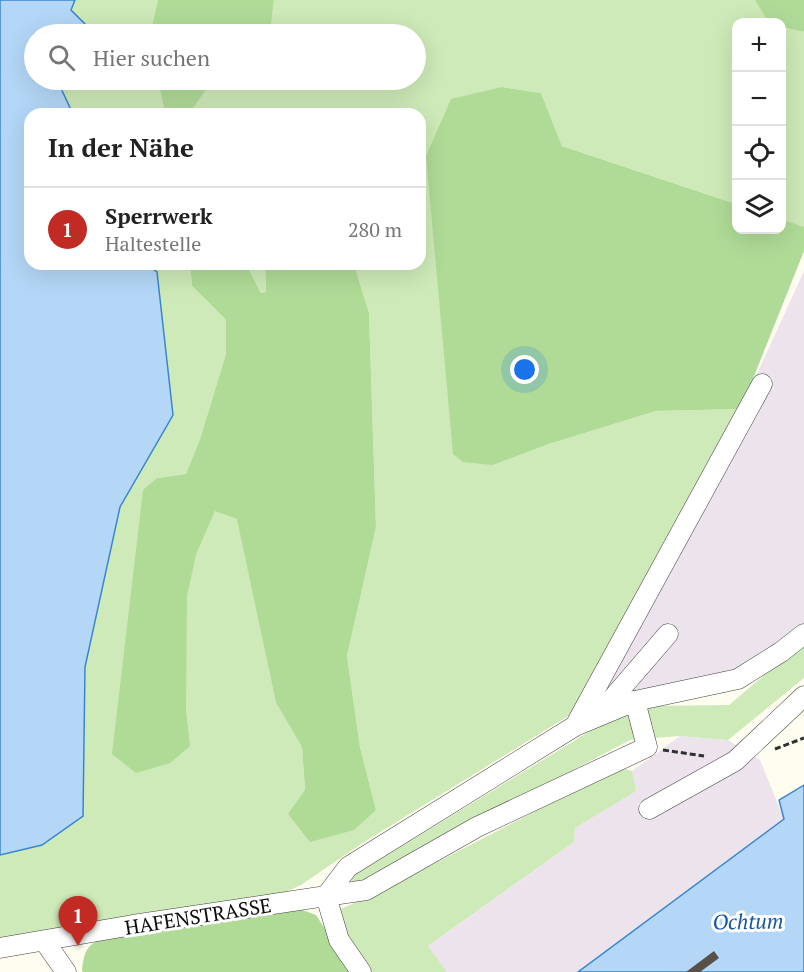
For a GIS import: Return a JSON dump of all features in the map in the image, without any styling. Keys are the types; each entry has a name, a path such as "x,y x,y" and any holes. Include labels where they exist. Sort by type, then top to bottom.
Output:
{"street":[{"path":"575,726 762,384"},
{"path":"596,717 668,634"},
{"path":"361,972 339,940 326,896 348,867 575,726 634,701 738,679 781,652 804,634"},
{"path":"648,809 735,761 804,696"},
{"name":"HAFENSTRASSE","path":"0,948 366,890 477,828 647,747 634,701"},
{"path":"45,942 66,972"}],"shaded area":[{"path":"804,271 804,623 746,666 631,695 586,716 741,409"},
{"path":"680,736 728,740 760,760 784,819 577,972 447,972 427,947 574,842 575,828 635,791 632,771"}],"green space":[{"path":"75,0 158,0 152,24 85,24 71,10"},
{"path":"158,0 274,0 271,24 152,24"},
{"path":"274,0 755,0 766,18 732,18 732,203 562,146 541,93 502,87 493,465 549,444 656,411 741,409 573,713 361,844 301,885 279,895 0,940 0,855 42,845 83,816 85,667 120,507 173,415 157,273 153,270 191,270 192,286 226,320 226,354 200,439 186,474 157,478 190,746 186,708 186,596 196,555 215,510 238,519 276,703 302,747 305,790 376,810 360,747 347,656 376,527 369,313 356,270 426,270 426,108 193,108 206,90 426,90 426,24 271,24"},
{"path":"755,0 804,0 804,32 786,28 786,18 766,18"},
{"path":"786,28 804,32 804,227 786,220"},
{"path":"502,87 541,93 562,146 732,203 732,234 786,234 786,220 804,227 804,251 741,409 656,411 549,444 493,465 463,462 453,454 426,156 451,99"},
{"path":"62,90 160,90 164,108 70,108"},
{"path":"160,90 206,90 193,108 164,108"},
{"path":"191,270 249,270 261,293 266,292 265,270 356,270 369,313 376,527 347,656 360,747 376,810 354,830 310,842 288,814 305,790 302,747 276,703 237,519 215,511 196,555 187,596 186,708 190,746 170,763 136,773 112,754 143,490 157,478 186,474 200,439 226,354 226,320 192,286"},
{"path":"249,270 265,270 266,292 261,293"},
{"path":"804,641 804,678 728,740 680,736 630,740 370,877 354,883 350,878 618,714 649,706 729,705"},
{"path":"620,767 632,771 636,791 575,828 574,842 428,946 447,972 367,972 334,912 386,889"},
{"path":"297,908 316,915 353,972 83,972 82,970 85,955 90,946 113,934"}],"water":[{"path":"0,0 75,0 71,10 85,24 24,24 24,90 62,90 70,108 24,108 24,270 154,270 157,272 173,415 120,507 85,667 83,816 42,845 0,855"},
{"name":"Ochtum","path":"804,785 804,972 578,972 784,819 779,800"}],"building":[{"path":"714,951 719,958 700,972 686,972"}],"place":[{"name":"Sperrwerk","path":"78,946"}]}
